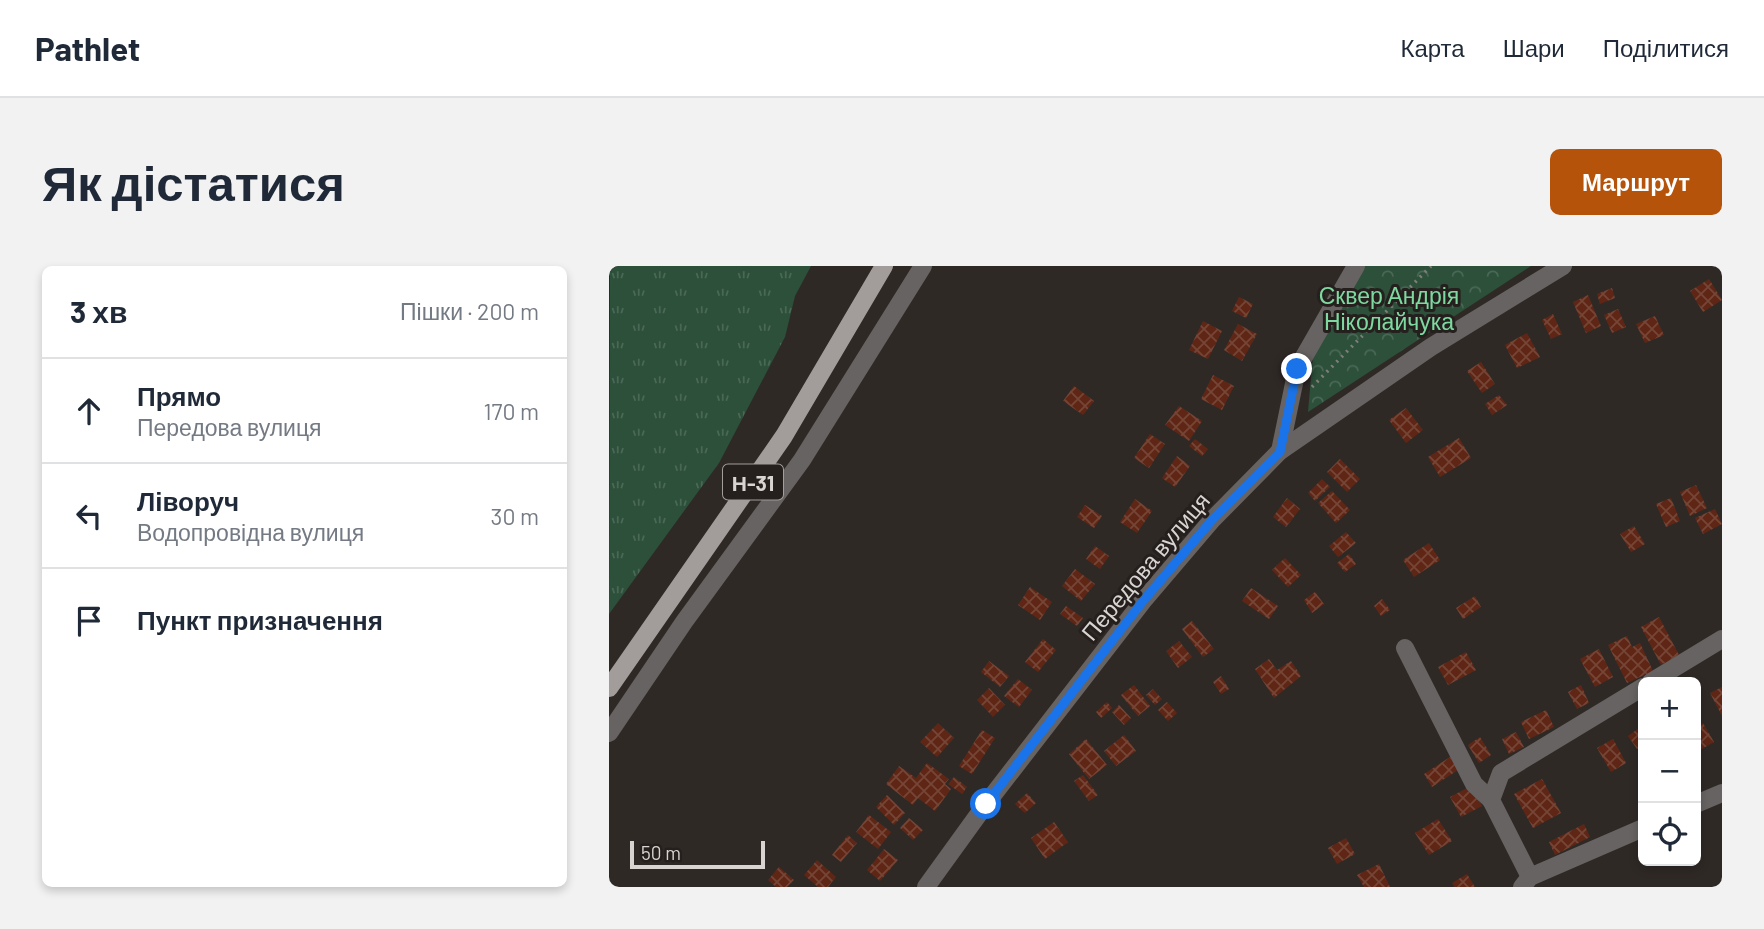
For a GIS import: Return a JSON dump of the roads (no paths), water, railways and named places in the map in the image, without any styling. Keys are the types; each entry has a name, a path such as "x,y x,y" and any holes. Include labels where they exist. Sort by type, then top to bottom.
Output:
{"main road":[{"name":"Н-31","path":"609,688 784,436 884,266"}],"street":[{"path":"609,733 684,622 802,460 923,266"},
{"path":"1280,452 1297,369 1356,266"},
{"name":"Передова вулиця","path":"926,887 986,804 1143,601 1212,520 1280,452 1431,347 1563,266"},
{"path":"1659,677 1722,639"},
{"path":"1405,648 1475,784 1491,800 1526,882 1638,830"},
{"path":"1491,800 1501,773 1638,690"},
{"path":"1698,803 1722,793"}],"park label":[{"name":"Сквер Андрія Ніколайчука","path":"1389,308"}]}
